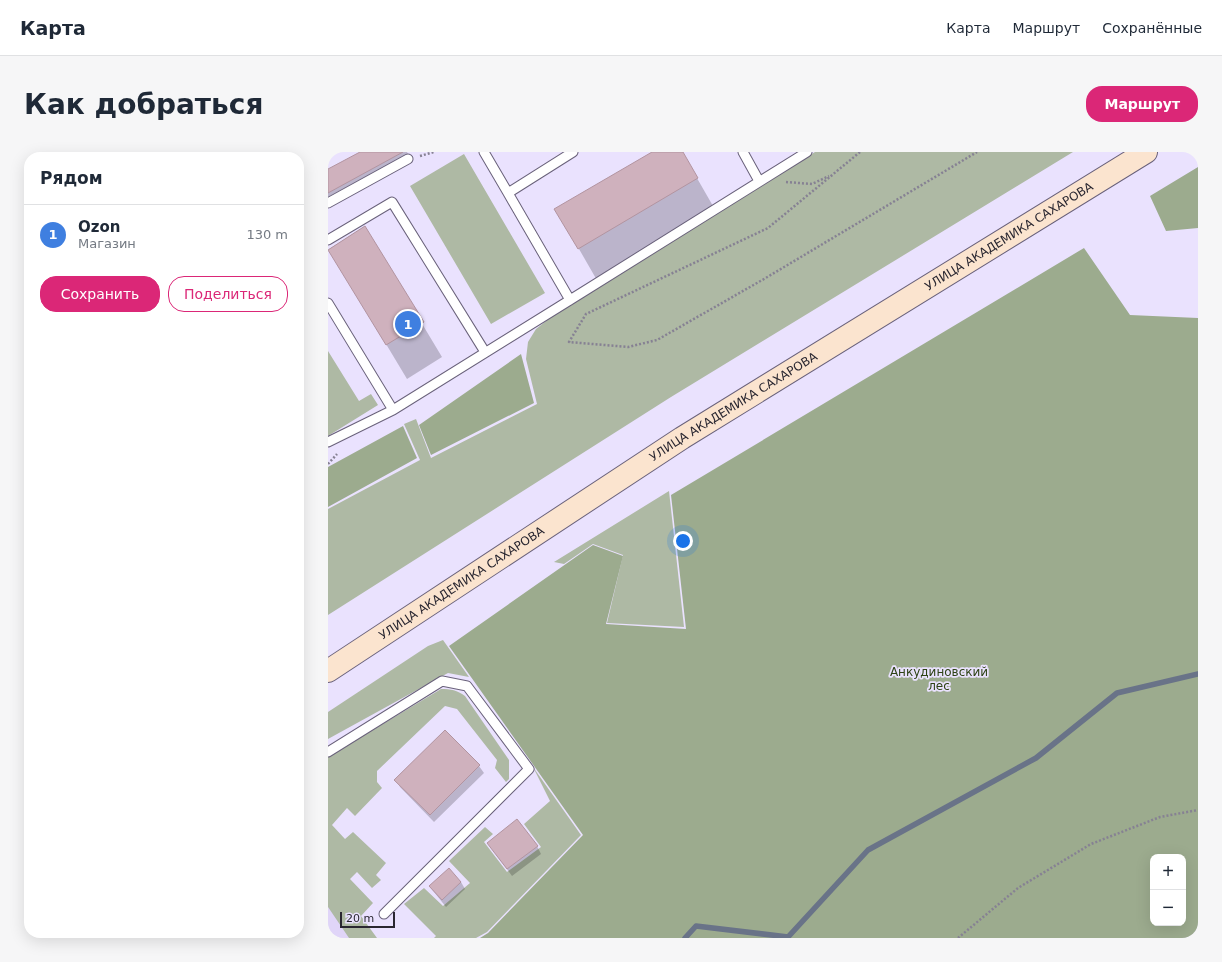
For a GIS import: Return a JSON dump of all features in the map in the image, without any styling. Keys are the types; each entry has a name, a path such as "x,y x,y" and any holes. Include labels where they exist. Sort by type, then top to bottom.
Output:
{"main road":[{"name":"УЛИЦА АКАДЕМИКА САХАРОВА","path":"328,671 682,438 1146,152"}],"lane":[{"path":"484,152 570,300"},
{"path":"508,193 573,152"},
{"path":"743,152 759,181"},
{"path":"328,442 393,410 804,153"},
{"path":"328,203 408,159"},
{"path":"328,240 392,202 485,352"},
{"path":"328,303 393,410"},
{"path":"328,752 442,681 467,686 529,768 384,914"}],"path":[{"path":"860,152 768,228 586,314 570,342 628,347 657,340 771,275 977,152"},
{"path":"759,181 812,184 832,175"},
{"path":"958,938 1018,888 1091,844 1160,817 1198,810"}],"shaded area":[{"path":"328,897 359,938 328,938"}],"green space":[{"path":"815,152 1073,152 671,397 328,615 328,509 420,460 404,424 416,419 431,458 537,404 526,359 528,342 536,329 575,298"},
{"path":"464,154 545,293 491,324 410,186"},
{"path":"1198,167 1198,228 1166,231 1150,196"},
{"name":"Анкудиновский лес","path":"1084,248 1130,315 1198,318 1198,938 480,938 488,933 583,835 449,646 593,545 623,556 606,624 686,629 671,495"},
{"path":"328,351 359,401 371,394 378,405 328,436"},
{"path":"521,354 534,403 431,455 419,425"},
{"path":"403,426 417,458 328,507 328,467"},
{"path":"669,491 684,627 607,623 623,555 593,544 564,564 554,562"},
{"path":"443,640 469,677 448,673 328,739 328,712 428,646"},
{"path":"441,689 454,690 465,696 509,760 509,779 506,782 495,768 497,760 457,709 445,706 377,771 377,782 382,788 355,816 347,808 332,825 345,839 353,832 386,863 376,875 381,880 372,888 357,872 350,879 373,903 361,916 377,938 349,938 328,907 328,757"},
{"path":"533,767 581,835 487,932 476,938 434,938 436,936 404,904 424,888 443,906 470,883 449,861 485,827 493,834 484,842 507,872 541,847 524,824 550,801"}],"building":[{"path":"360,152 403,152 328,193 328,169"},
{"path":"652,152 683,152 698,178 578,249 554,209"},
{"path":"365,226 424,322 386,345 328,250"},
{"path":"445,730 480,765 430,815 394,780"},
{"path":"517,819 538,846 507,869 487,843"},
{"path":"449,868 461,882 442,900 429,886"}],"waterway":[{"path":"685,938 696,926 788,937 868,850 1036,758 1117,693 1198,674"}],"place":[{"name":"Ozon","path":"408,324"}]}
